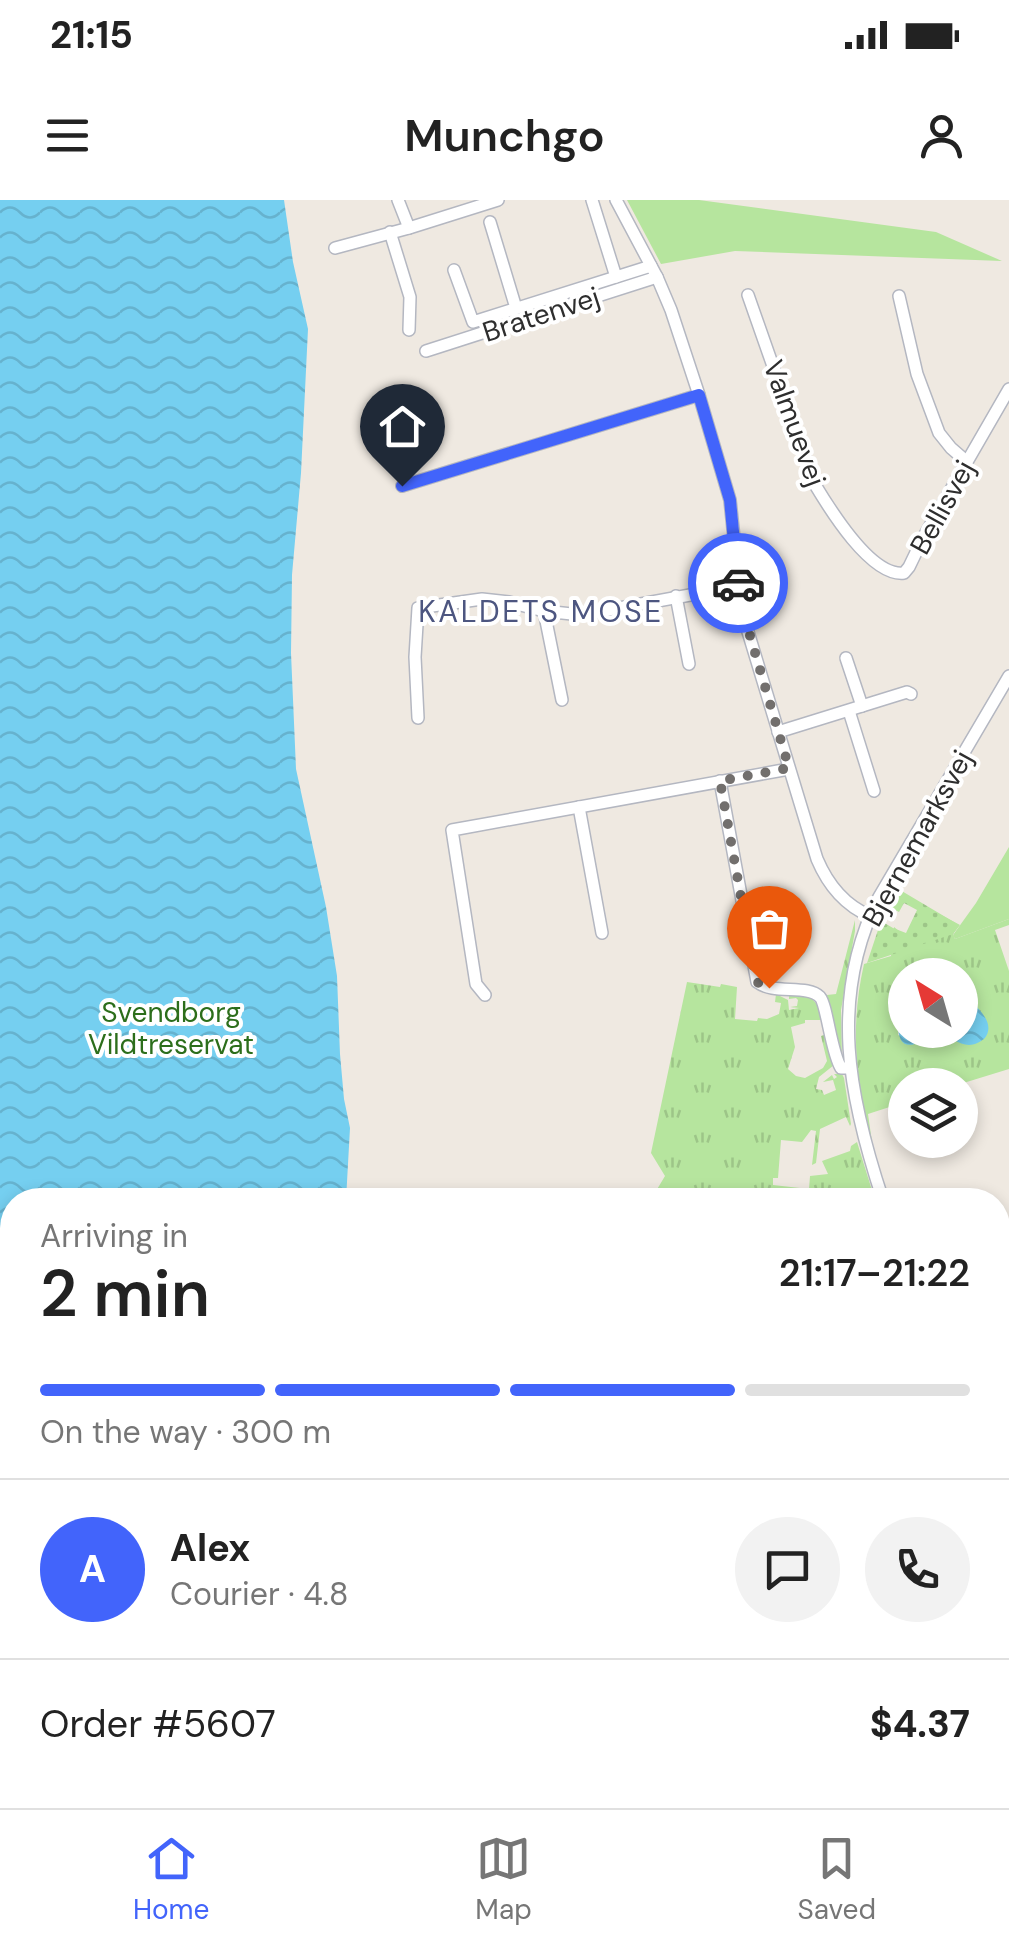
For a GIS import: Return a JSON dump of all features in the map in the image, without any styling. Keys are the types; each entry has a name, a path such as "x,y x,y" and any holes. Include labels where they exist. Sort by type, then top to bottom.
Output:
{"street":[{"path":"398,200 409,228"},
{"path":"336,248 498,200"},
{"name":"Bratenvej","path":"592,200 616,277"},
{"path":"616,200 671,310 699,395 730,500 746,622 818,859 840,897 870,916"},
{"name":"Bratenvej","path":"490,222 516,308"},
{"path":"390,232 410,297 409,330"},
{"name":"Bratenvej","path":"454,270 474,322 616,277 654,271"},
{"name":"Bratenvej","path":"426,351 654,271"},
{"name":"Valmuevej","path":"748,295 814,483 868,555 890,572 904,572"},
{"path":"899,296 917,374 939,433 966,461"},
{"name":"Bellisvej","path":"904,572 1009,389"},
{"path":"402,486 699,395"},
{"path":"418,718 418,608 482,600 582,615 739,586"},
{"path":"676,596 688,664"},
{"path":"544,611 562,700"},
{"path":"846,658 862,706"},
{"name":"Bjernemarksvej","path":"879,1188 858,1119 850,1068 850,996 859,952 870,916 892,874 1009,676"},
{"path":"778,732 907,692 911,694"},
{"path":"849,710 874,792"},
{"path":"485,995 476,984 452,830 789,768"},
{"name":"Bjernemarksvej","path":"720,781 757,982 764,987 816,995 823,1002 838,1064 850,1068"},
{"path":"578,807 602,932"}],"green space":[{"path":"627,200 699,200 936,232 1002,261 735,251 661,264"},
{"path":"1009,847 1009,919 955,939 953,935"},
{"path":"895,887 959,925 953,934 867,963 881,921 906,933 917,910 904,903 899,912 888,906 884,910"},
{"path":"897,899 904,901 898,911 891,908"},
{"path":"904,901 928,908 960,925 953,934 955,939 1009,919 1009,925 995,930 1009,971 1009,1069 978,1079 978,1068 888,1068 888,1108 868,1114 872,1142 856,1053 864,964 891,956 894,927 909,939 918,908"},
{"path":"855,920 841,1010 842,1062 827,995 836,994"},
{"path":"687,982 737,987 735,1019 757,1021 779,1014 781,1003 775,1002 776,994 788,1000 789,1010 799,1008 790,1007 797,1006 798,1000 789,999 789,994 815,1002 823,1020 805,1020 791,1027 795,1047 788,1069 805,1078 823,1068 827,1061 821,1036 824,1035 834,1065 819,1077 816,1089 824,1095 836,1090 833,1080 823,1082 832,1075 837,1077 834,1074 842,1074 851,1124 846,1117 820,1129 816,1163 812,1165 816,1131 811,1130 802,1142 781,1140 778,1178 773,1178 773,1185 800,1188 658,1188 665,1176 651,1153"},
{"path":"857,1142 871,1188 809,1188 810,1176 828,1174 822,1161 850,1151"}],"water":[{"name":"Svendborg Vildtreservat","path":"0,200 284,200 308,329 292,575 296,769 337,976 340,1054 350,1128 347,1188 0,1188"},
{"path":"978,1008 988,1026 984,1039 978,1042"}],"way so far":[{"path":"738,583 789,768 720,781 756,980 769,988"}],"district":[{"name":"KALDETS MOSE","path":"541,612"}],"route":[{"path":"402,486 699,395 730,500 738,583"}]}
